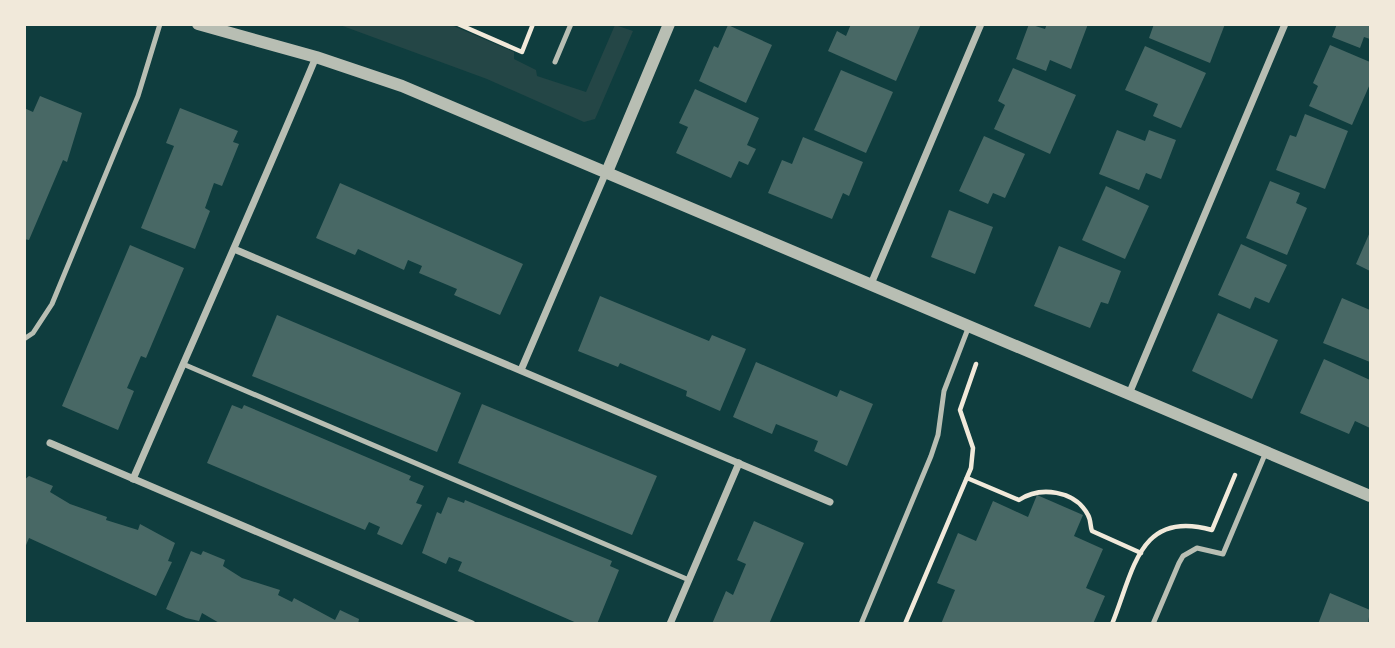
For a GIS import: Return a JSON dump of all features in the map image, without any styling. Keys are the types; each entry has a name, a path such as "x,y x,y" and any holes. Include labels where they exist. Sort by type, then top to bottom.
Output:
{"street":[{"path":"198,24 316,57 402,86 1370,496"},
{"path":"521,370 669,24"},
{"path":"871,284 981,24"},
{"path":"1129,394 1285,24"},
{"path":"133,478 316,57"},
{"path":"234,249 830,502"},
{"path":"50,443 472,624"},
{"path":"670,624 739,463"}],"lane":[{"path":"24,340 33,333 52,304 138,96 160,24"},
{"path":"555,62 571,24"},
{"path":"861,624 931,456 938,435 944,391 969,326"},
{"path":"183,364 689,579"},
{"path":"1153,624 1183,556 1197,548 1223,554 1266,452"}],"path":[{"path":"458,24 522,52 533,24"},
{"path":"905,624 967,478 973,448 960,410 976,363"},
{"path":"1112,624 1151,537 1169,526 1186,524 1212,530 1215,528 1236,475"},
{"path":"967,478 1019,500 1036,492 1060,494 1079,504 1088,514 1093,531 1142,553"}],"shaded area":[{"path":"340,25 451,25 514,52 514,59 536,70 537,76 586,92 615,25 633,31 595,119 584,122 487,79"}],"building":[{"path":"851,24 921,24 896,81 828,51 837,31 846,36"},
{"path":"1029,24 1045,29 1047,24 1088,24 1071,69 1050,60 1046,71 1016,59"},
{"path":"1154,24 1225,24 1210,63 1149,38"},
{"path":"1337,24 1370,24 1370,39 1364,37 1360,48 1332,37"},
{"path":"728,25 772,45 746,103 699,81 714,46 718,48"},
{"path":"1330,45 1370,62 1370,84 1352,125 1309,106 1318,86 1313,83"},
{"path":"1145,46 1206,73 1181,128 1153,116 1158,104 1125,90"},
{"path":"1013,68 1076,95 1050,154 994,129 1005,105 998,101"},
{"path":"841,70 893,92 866,153 814,130"},
{"path":"695,89 759,118 747,145 756,149 748,165 739,161 731,178 676,153 688,127 679,123"},
{"path":"40,96 82,113 67,162 63,160 29,240 24,239 24,108 33,112"},
{"path":"180,108 238,131 233,142 239,144 222,186 214,183 205,208 210,211 195,249 141,228 174,146 166,143"},
{"path":"1305,114 1348,131 1325,189 1276,170 1290,135 1296,137"},
{"path":"1117,130 1145,141 1149,130 1176,140 1161,179 1146,173 1139,190 1099,174"},
{"path":"984,136 1025,154 1005,198 993,193 988,204 959,191"},
{"path":"803,137 863,162 849,196 843,193 832,219 768,193 782,160 792,164"},
{"path":"1270,181 1300,193 1296,203 1307,208 1287,255 1246,238"},
{"path":"340,183 523,264 500,315 454,295 457,289 419,273 422,266 408,260 404,270 358,249 355,255 316,238"},
{"path":"1106,186 1149,206 1125,259 1082,240"},
{"path":"949,210 993,227 975,274 931,257"},
{"path":"1370,232 1370,271 1356,264"},
{"path":"1241,244 1287,265 1269,303 1255,297 1250,309 1218,295"},
{"path":"130,245 184,268 146,358 141,356 127,388 134,391 118,430 62,406"},
{"path":"1059,246 1121,271 1108,304 1101,302 1090,328 1034,306"},
{"path":"600,296 709,341 712,335 746,349 720,411 686,396 687,391 620,363 618,367 578,351"},
{"path":"1342,298 1370,310 1370,362 1323,343"},
{"path":"1218,313 1278,340 1252,399 1192,371"},
{"path":"277,315 461,393 437,452 252,376"},
{"path":"1324,359 1370,380 1370,428 1355,421 1349,434 1300,413"},
{"path":"756,362 837,397 840,390 873,404 847,466 814,451 818,441 776,424 772,434 733,417"},
{"path":"482,404 657,476 632,535 458,463"},
{"path":"232,405 242,409 244,405 411,476 409,480 424,486 416,503 422,505 402,545 377,534 380,527 369,522 365,530 207,463"},
{"path":"29,476 53,486 50,492 70,504 138,530 140,524 175,543 168,561 172,562 156,596 29,538 24,550 24,480"},
{"path":"1037,495 1083,515 1074,536 1103,549 1086,588 1105,596 1093,624 941,624 955,590 937,583 958,533 976,541 993,501 1028,517"},
{"path":"448,497 464,503 465,500 612,561 610,566 619,570 597,624 579,624 458,571 462,562 449,557 446,564 422,553 437,512 441,514"},
{"path":"754,521 804,543 769,624 712,624 726,591 733,595 746,564 737,560"},
{"path":"191,551 201,555 203,551 225,560 223,566 242,578 280,590 278,595 292,602 294,598 335,620 340,610 359,619 358,624 221,624 202,613 199,621 186,618 166,609"},
{"path":"1330,593 1370,610 1368,624 1318,624"}]}
